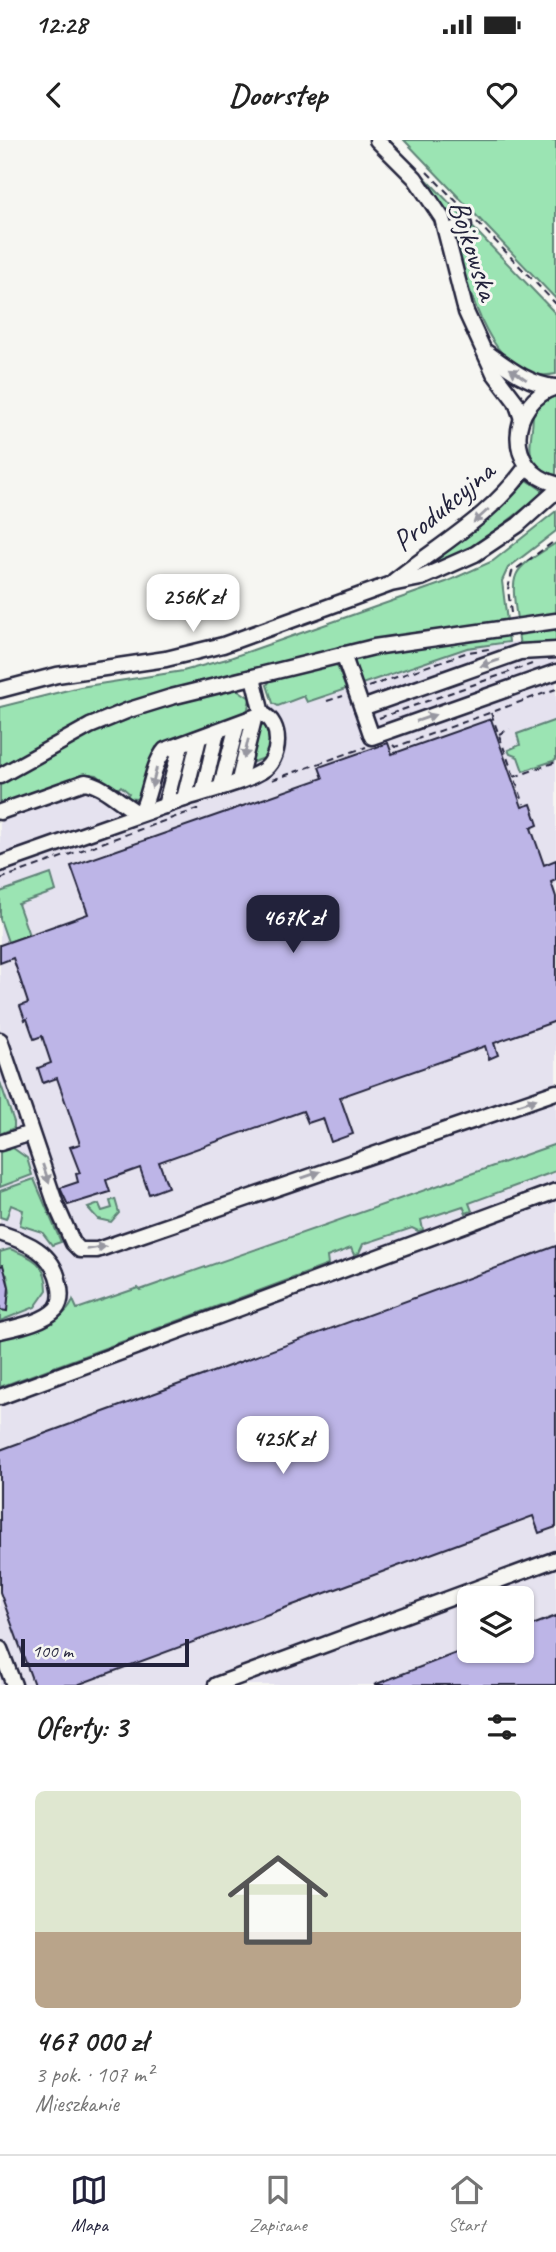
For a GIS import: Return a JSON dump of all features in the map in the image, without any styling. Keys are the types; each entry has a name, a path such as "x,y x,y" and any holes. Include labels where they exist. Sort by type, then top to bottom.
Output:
{"street":[{"name":"Bojkowska","path":"377,140 432,201 447,232 466,312 494,373 516,402 521,416"},
{"path":"447,232 464,225"},
{"name":"Bojkowska","path":"485,351 523,379 534,384 556,387"},
{"path":"556,387 535,397 521,416 519,450 527,466 542,480 556,484"},
{"name":"Produkcyjna","path":"391,584 458,537 509,491 527,466"},
{"name":"Produkcyjna","path":"0,690 57,675 166,659 223,645 391,584 421,578 475,554 518,525 556,491"},
{"path":"0,776 114,715 343,654 556,621"},
{"path":"343,654 362,708 372,723 372,737 556,672 553,650 520,652 362,708"},
{"path":"245,777 258,716 253,677"},
{"path":"0,864 221,786 269,766 278,736 271,717 258,716 165,750 159,758 149,798 141,814"},
{"path":"221,786 236,725"},
{"path":"203,792 217,732"},
{"path":"184,799 199,738"},
{"path":"165,806 181,745"},
{"path":"0,813 85,782 95,784 122,805 141,814"},
{"path":"0,1040 31,1133 73,1243 80,1250 97,1250 556,1092"},
{"path":"0,1143 31,1133"},
{"path":"0,1398 556,1191"},
{"path":"0,1233 36,1247 48,1257 57,1272 61,1293 57,1308 44,1317 0,1332"},
{"path":"216,1685 556,1559"},
{"path":"0,1649 14,1685"}],"path":[{"path":"372,723 536,663"},
{"path":"491,713 524,804"},
{"path":"499,734 510,729"},
{"path":"514,777 556,762"}],"shaded area":[{"path":"520,641 556,641 556,1685 0,1685 0,790 441,651"}],"green space":[{"path":"383,140 389,140 556,314 556,374 534,374 515,365 499,350 476,307 455,242 457,232 454,223"},
{"path":"404,140 556,140 556,299"},
{"path":"556,395 556,475 535,464 530,446 532,408"},
{"path":"527,480 545,492 469,551 415,574 475,529"},
{"path":"556,511 556,531 508,568 502,581 507,621 164,693 86,720 0,767 0,707 80,687 183,671 227,659 446,582 493,561"},
{"path":"556,543 556,614 517,619 514,589 518,572 523,565"},
{"path":"556,627 556,646 520,647 518,632"},
{"path":"508,633 509,642 467,648 359,685 352,666 358,656"},
{"path":"336,663 346,689 307,702 304,696 278,706 273,703 267,685 271,680"},
{"path":"235,688 250,698 247,714 156,747 143,793 137,799 125,798 129,793 121,786 116,791 97,775 89,774 0,805 0,782 101,727 156,708"},
{"path":"556,720 556,760 523,771 518,757 510,754 508,750 520,745 517,734"},
{"path":"266,722 272,740 267,757 248,764 260,724"},
{"path":"51,874 56,891 18,904 29,935 8,942 0,919 0,892"},
{"path":"0,1082 14,1128 0,1134"},
{"path":"556,1144 556,1171 469,1203 472,1211 466,1213 463,1206 421,1220 423,1230 412,1228 363,1244 359,1253 354,1255 351,1248 327,1257 328,1265 0,1387 0,1337 52,1321 68,1308 73,1300 77,1309 138,1288 140,1290"},
{"path":"13,1148 27,1158 32,1175 0,1187 0,1152"},
{"path":"34,1179 61,1242 52,1245 42,1232 20,1225 23,1210 11,1205 6,1219 0,1217 0,1191"},
{"path":"115,1199 119,1213 111,1222 98,1219 88,1208 99,1204 102,1211 112,1208 110,1201"},
{"path":"10,1249 37,1263 44,1274 47,1290 35,1307 0,1321 0,1301 6,1300 10,1292 7,1275 0,1271 0,1252"}],"building":[{"path":"491,719 522,807 531,804 538,825 531,828 544,865 556,860 556,880 551,882 556,897 556,1021 494,1043 498,1055 489,1059 485,1046 340,1097 353,1134 331,1142 323,1118 308,1123 303,1111 159,1162 168,1187 149,1194 140,1168 106,1180 110,1192 68,1205 60,1188 78,1182 76,1174 80,1173 70,1147 80,1144 57,1078 43,1083 38,1068 51,1063 42,1036 34,1039 27,1019 25,1020 20,1006 28,1003 13,958 0,963 0,945 88,914 71,866 323,778 319,767 388,743 392,754"},
{"path":"556,1246 556,1527 539,1533 533,1516 77,1685 34,1685 0,1592 0,1450"},
{"path":"3,1265 9,1287 7,1311 0,1310 0,1266"},
{"path":"556,1616 556,1685 374,1685 457,1653 457,1663 534,1663 534,1624"}]}
